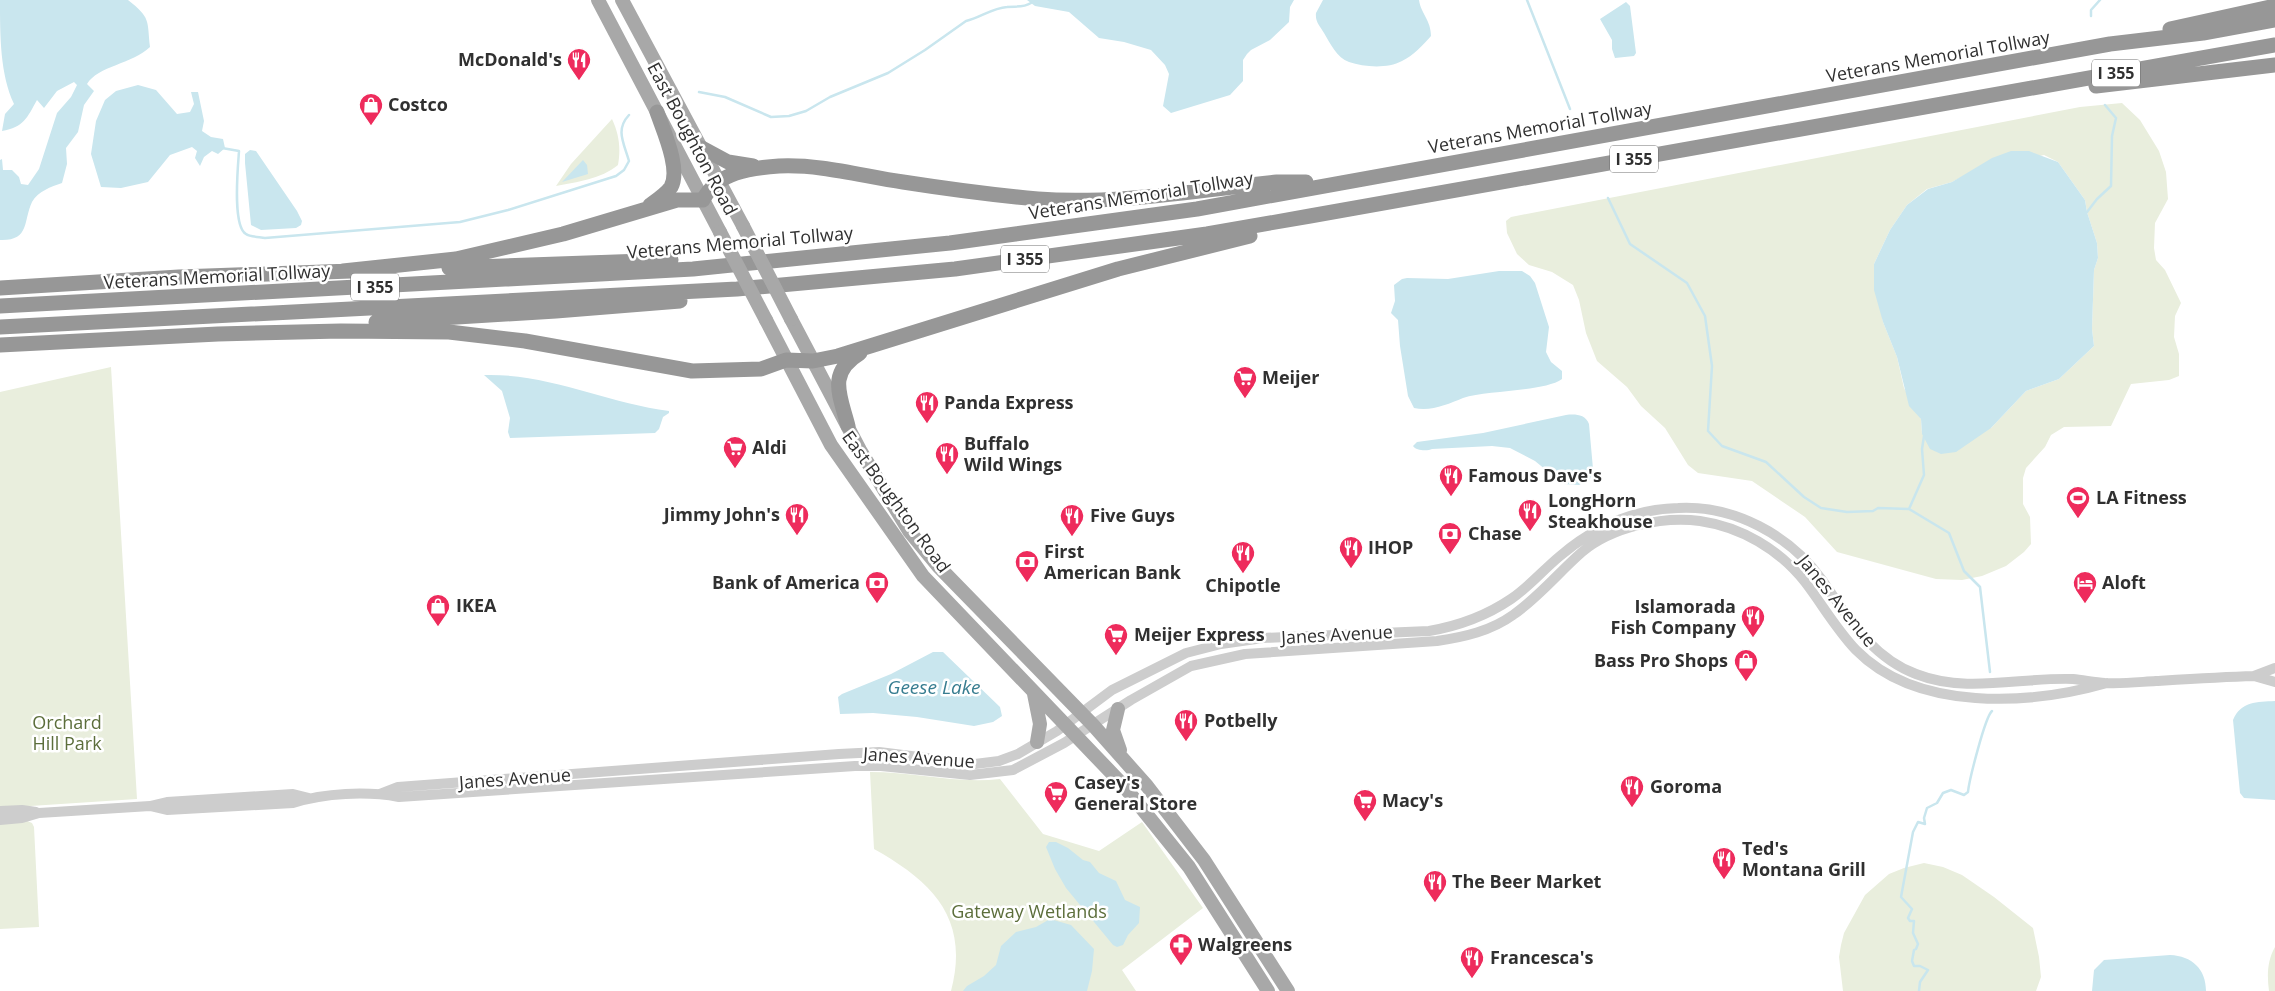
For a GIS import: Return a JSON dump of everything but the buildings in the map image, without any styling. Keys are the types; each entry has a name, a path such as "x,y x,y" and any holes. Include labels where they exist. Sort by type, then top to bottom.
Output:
{"highway":[{"path":"2110,44 2212,18 2275,6"},
{"name":"Veterans Memorial Tollway","path":"0,306 693,269 980,239 1197,209 2110,44 2203,33 2275,20"},
{"name":"I 355","path":"0,327 737,289 955,269 1207,234 1958,102 2275,44"},
{"path":"1958,102 2275,65"},
{"path":"644,210 668,191 674,178 673,161 657,112"},
{"path":"702,148 728,162 767,168"},
{"path":"343,271 456,259 562,234 684,198 703,200 712,185 719,180 751,170 767,168 801,166 991,194 1041,199 1095,201 1277,182 1342,182"},
{"path":"0,345 218,334 341,331 449,332 525,341 692,371 761,369 786,360 813,361 874,345 1118,268 1256,235 1310,216"},
{"path":"0,288 179,277 713,258 750,263"},
{"path":"218,334 244,330 659,303 707,298 737,289"},
{"path":"848,426 838,388 840,371 849,360 874,345"}],"main road":[{"name":"East Boughton Road","path":"598,0 831,445 923,576 1123,785 1189,868 1268,991"},
{"name":"East Boughton Road","path":"622,0 848,426 888,498 909,531 938,566 1080,712 1173,817 1204,860 1288,991"},
{"path":"1034,691 1040,724 1037,742"},
{"path":"1118,709 1113,730 1124,760"}],"street":[{"name":"Janes Avenue","path":"380,794 398,787 839,754 897,753 974,764 999,760 1018,754 1065,724 1112,690 1186,653 1221,644 1279,637 1429,630 1465,622 1512,598 1559,556 1577,542 1602,527 1639,513 1676,508 1709,510 1728,514 1747,520 1784,541 1798,552 1811,567 1847,618 1871,646 1887,659 1916,675 1952,683 1971,684 2072,679 2106,683 2254,676 2275,668"},
{"name":"Janes Avenue","path":"0,820 22,818 40,813 150,806 167,810 293,803 310,798 380,794 399,797 855,766 881,766 970,775 992,774 1013,770 1022,766 1191,666 1245,654 1437,641 1482,631 1513,615 1583,551 1600,540 1616,532 1636,527 1682,520 1700,521 1737,531 1758,540 1775,552 1796,571 1857,650 1892,676 1912,685 1944,695 1980,698 2072,694 2106,683"},
{"name":"Janes Avenue","path":"2254,676 2275,682"},
{"name":"Janes Avenue","path":"0,811 22,810 40,813"}],"green space":[{"path":"2122,103 2140,120 2159,151 2166,172 2168,199 2155,223 2154,248 2156,260 2165,270 2181,303 2175,316 2174,337 2179,354 2179,376 2169,380 2131,384 2111,426 2064,427 2051,435 2045,447 2026,468 2023,478 2023,504 2030,517 2031,544 2006,566 1982,576 1962,580 1936,579 1837,552 1805,517 1752,481 1698,473 1688,465 1665,428 1641,406 1627,387 1597,361 1586,333 1579,300 1573,285 1552,272 1529,265 1517,254 1507,233 1506,221 1511,217 2080,107","holes":["2044,155 2058,162 2085,200 2097,243 2098,258 2094,270 2092,329 2094,346 2059,379 2026,391 1991,428 1922,434 1921,419 1904,388 1897,357 1883,322 1874,264 1890,230 1907,205 1927,189 1952,182 1971,172"]},
{"path":"612,119 619,141 618,165 596,177 556,186 571,164"},
{"name":"Orchard Hill Park","path":"111,367 137,799 0,808 0,392"},
{"name":"Gateway Wetlands","path":"870,772 968,780 1000,779 1043,834 1099,851 1142,822 1203,908 1122,970 1136,991 951,991 956,966 955,943 951,923 942,905 929,889 914,875 874,849"},
{"path":"25,820 32,823 34,827 39,927 0,929 0,822"},
{"path":"1924,863 1943,867 1962,875 1994,897 2033,928 2041,977 2036,991 1843,991 1839,957 1841,945 1844,933 1865,895 1889,874"},
{"path":"2275,947 2275,991 2269,991 2268,969"}],"water":[{"path":"0,0 128,0 141,11 146,20 150,47 143,53 99,73 87,84 94,91 84,105 78,132 66,148 67,164 62,183 45,190 35,198 21,233 10,239 0,240 0,160 2,159 3,170 12,170 19,177 21,184 28,185 39,169 57,113 71,97 77,85 74,82 57,91 44,108 37,100 24,121 15,127 2,131 5,114 14,104 3,67"},
{"path":"1027,0 1294,0 1290,7 1289,22 1270,40 1247,54 1243,60 1243,81 1230,95 1171,113 1163,106 1169,74 1165,65 1151,50 1124,42 1099,38 1069,12 1035,6"},
{"path":"1323,0 1419,0 1431,30 1431,36 1414,53 1396,64 1376,66 1349,62 1334,50 1317,21 1316,13"},
{"path":"1626,2 1630,6 1636,53 1634,56 1615,58 1612,40 1600,19"},
{"path":"138,85 156,90 177,114 190,112 194,104 191,92 198,92 204,121 202,131 211,137 223,139 225,148 218,154 212,151 204,157 200,166 195,158 197,151 192,147 170,155 148,182 121,188 101,187 91,154 96,121 105,100 116,91"},
{"path":"250,150 256,151 297,211 302,221 301,225 296,228 261,230 251,225 245,163 245,154"},
{"path":"2011,151 2029,151 2058,162 2085,200 2097,243 2098,258 2094,270 2092,329 2094,346 2059,379 2026,391 1991,428 1956,452 1941,454 1930,449 1922,434 1921,419 1909,406 1897,357 1883,322 1874,290 1874,264 1890,230 1907,205 1928,189 1952,182 1992,158"},
{"path":"583,160 587,165 588,174 562,182"},
{"path":"1499,271 1522,271 1530,276 1535,283 1549,327 1546,352 1551,362 1562,371 1562,379 1554,383 1529,389 1473,395 1433,408 1414,408 1408,396 1398,320 1391,313 1395,301 1394,285 1407,278 1448,279"},
{"path":"484,375 508,376 554,383 623,402 669,411 669,413 663,417 659,429 655,433 510,438 508,432 510,418 502,391"},
{"path":"1566,415 1582,416 1589,424 1593,469 1590,479 1579,485 1563,484 1535,461 1510,448 1492,446 1419,450 1413,446 1417,442 1483,433"},
{"name":"Geese Lake","path":"933,652 943,652 1000,707 1002,716 993,722 974,726 917,717 873,713 840,714 838,697 842,694 891,674"},
{"path":"2275,701 2275,800 2244,798 2240,793 2233,720 2240,709 2245,706 2256,702"},
{"path":"1049,842 1056,842 1068,848 1083,860 1090,862 1099,873 1116,881 1125,900 1140,907 1139,923 1128,935 1123,945 1117,947 1113,945 1066,888 1055,869 1046,847"},
{"path":"1050,919 1071,925 1094,949 1092,971 1087,991 963,991 996,965 1001,946 1016,932 1036,927"},
{"path":"2170,955 2185,958 2196,965 2203,976 2206,991 2092,991 2094,970 2104,960"}],"waterway":[{"path":"1527,0 1570,109"},
{"path":"2091,16 2091,10 2100,0"},
{"path":"699,92 725,97 771,117 789,116 806,111 830,97 888,73 966,21 996,9 1031,3"},
{"path":"2087,212 2111,186 2112,136 2116,118 2105,105"},
{"path":"222,148 239,151 237,208 242,229 248,235 265,238 460,222 508,210 616,176 624,170 629,161 622,137 622,126 629,115"},
{"path":"1608,198 1630,244 1687,283 1705,316 1712,366 1708,431 1722,446 1766,462 1804,497 1821,508 1847,512 1873,511 1878,508 1909,509 1949,533 1964,571 1980,587 1990,672"},
{"path":"1909,509 1924,475 1922,449 1924,436"},
{"path":"1919,991 1920,982 1928,970 1920,966 1914,966 1912,961 1914,950 1918,944 1913,933 1914,921 1910,921 1908,918 1912,909 1901,897 1913,832 1918,822 1925,824 1924,818 1927,808 1937,803 1943,793 1951,790 1964,795 1968,792 1974,763 1992,711"}],"place":[{"name":"McDonald's","path":"579,81"},
{"name":"Costco","path":"371,126"},
{"name":"Meijer","path":"1245,399"},
{"name":"Panda Express","path":"927,424"},
{"name":"Aldi","path":"735,469"},
{"name":"Buffalo Wild Wings","path":"947,475"},
{"name":"Famous Dave's","path":"1451,497"},
{"name":"LA Fitness","path":"2078,519"},
{"name":"LongHorn Steakhouse","path":"1530,532"},
{"name":"Jimmy John's","path":"797,536"},
{"name":"Five Guys","path":"1072,537"},
{"name":"Chase","path":"1450,555"},
{"name":"IHOP","path":"1351,569"},
{"name":"Chipotle","path":"1243,574"},
{"name":"First American Bank","path":"1027,583"},
{"name":"Bank of America","path":"877,604"},
{"name":"Aloft","path":"2085,604"},
{"name":"IKEA","path":"438,627"},
{"name":"Islamorada Fish Company","path":"1753,638"},
{"name":"Meijer Express","path":"1116,656"},
{"name":"Bass Pro Shops","path":"1746,682"},
{"name":"Potbelly","path":"1186,742"},
{"name":"Goroma","path":"1632,808"},
{"name":"Casey's General Store","path":"1056,814"},
{"name":"Macy's","path":"1365,822"},
{"name":"Ted's Montana Grill","path":"1724,880"},
{"name":"The Beer Market","path":"1435,903"},
{"name":"Walgreens","path":"1181,966"},
{"name":"Francesca's","path":"1472,979"}]}
